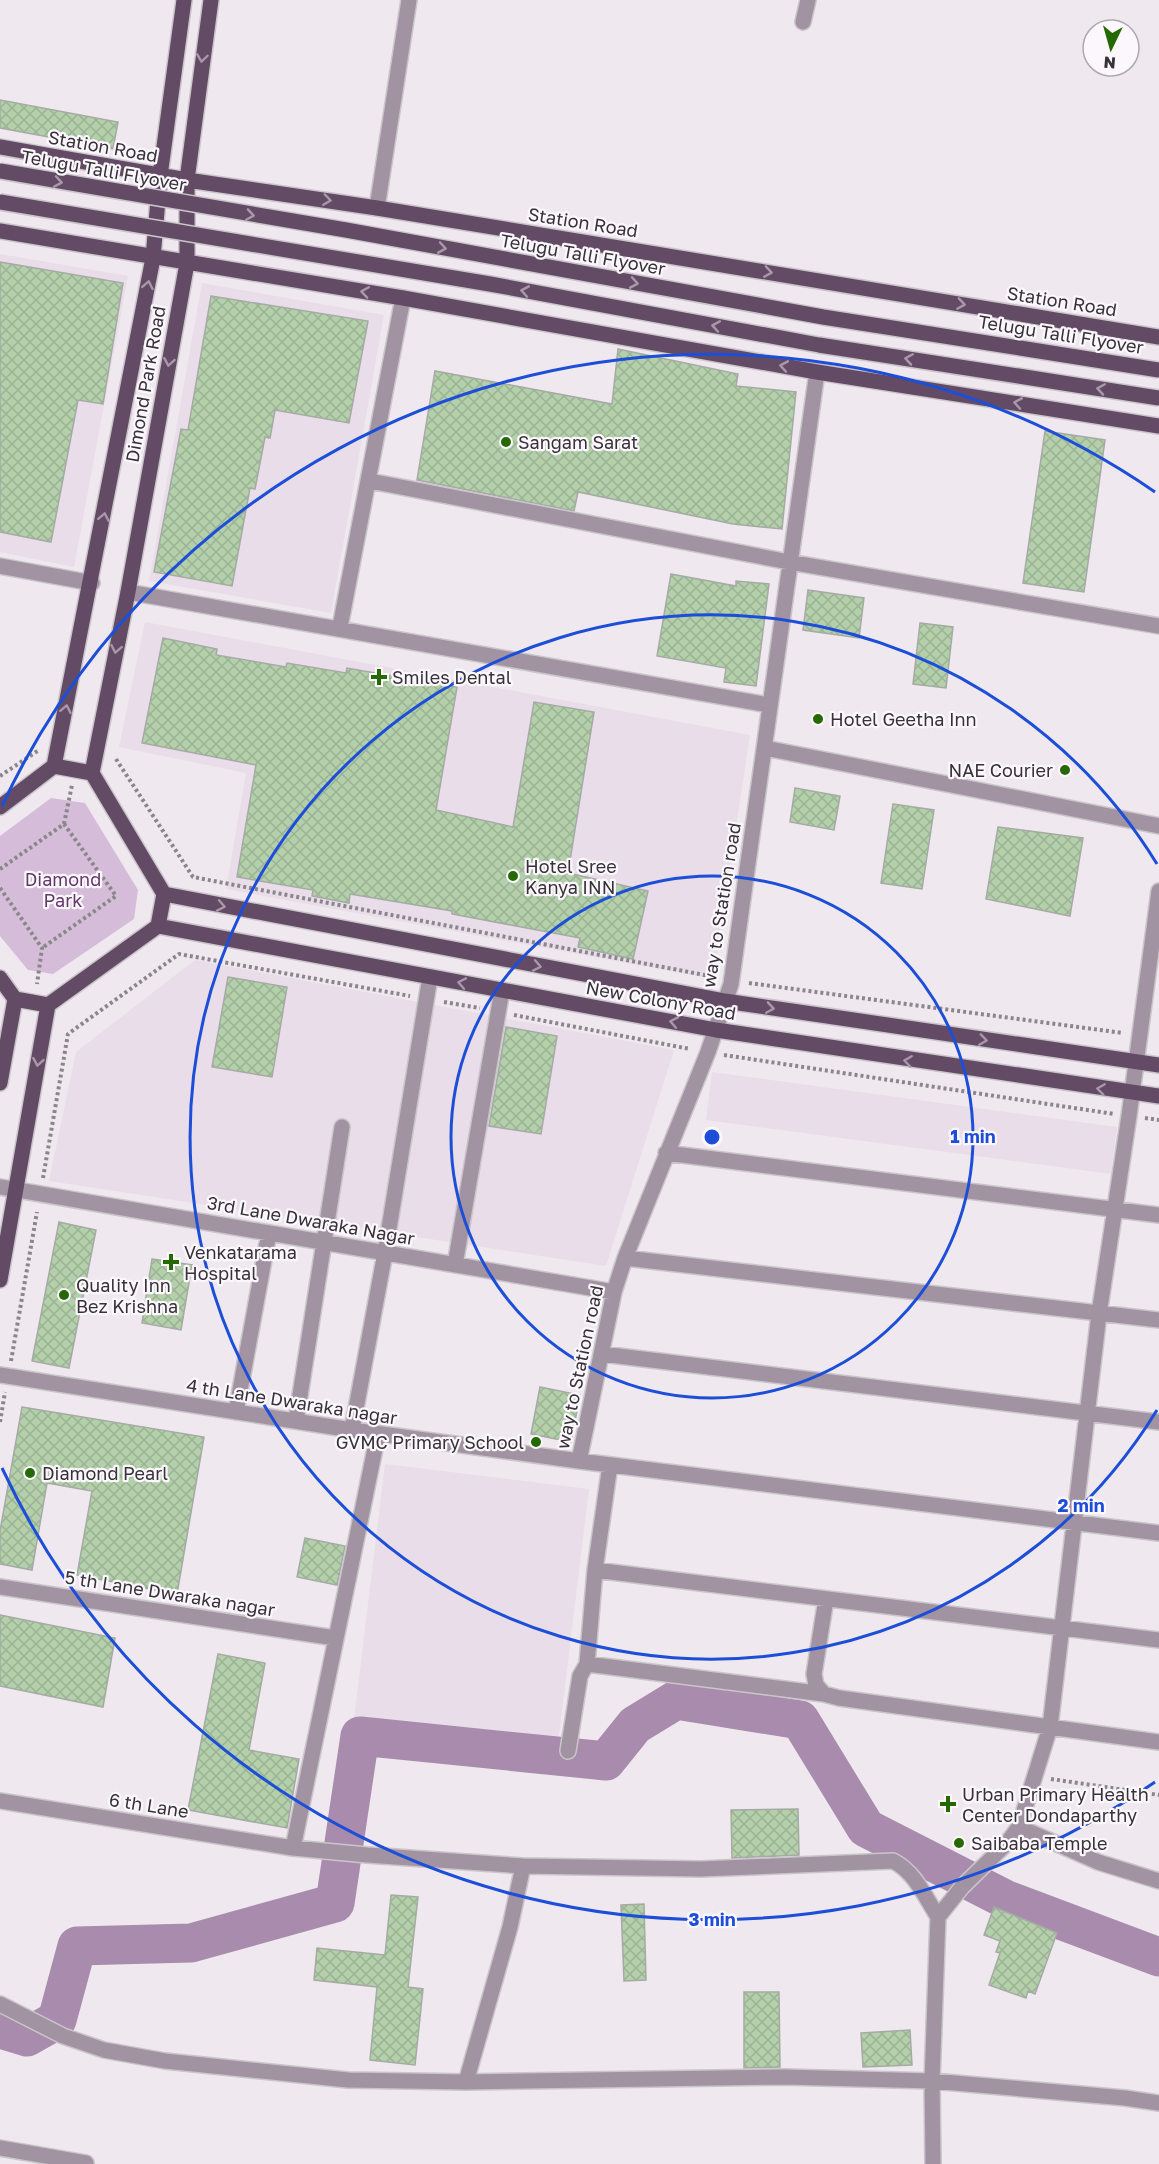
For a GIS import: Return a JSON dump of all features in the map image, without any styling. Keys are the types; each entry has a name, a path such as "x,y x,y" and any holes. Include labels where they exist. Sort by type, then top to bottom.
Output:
{"main road":[{"name":"Dimond Park Road","path":"54,766 92,583 153,258 160,176 184,0"},
{"name":"Dimond Park Road","path":"92,772 128,592 187,264 187,180 211,0"},
{"name":"Station Road","path":"0,147 160,176 377,208 1159,337"},
{"name":"Telugu Talli Flyover","path":"0,171 346,230 823,317 1159,370"},
{"path":"0,202 490,284 819,345 1159,398"},
{"path":"0,231 187,264 403,298 817,372 1159,426"},
{"path":"0,807 54,766 92,772 164,894 158,926 48,1005 0,1280"},
{"name":"New Colony Road","path":"164,894 725,1001 1159,1065"},
{"name":"New Colony Road","path":"158,926 716,1030 1159,1096"},
{"path":"0,978 15,999 48,1005"},
{"path":"0,1083 15,999"}],"street":[{"path":"377,208 409,0"},
{"path":"803,22 808,0"},
{"path":"340,627 370,481 403,298"},
{"name":"way to Station road","path":"579,1461 614,1293 625,1258 708,1052 731,980 817,372"},
{"path":"370,481 789,562 1159,626"},
{"path":"0,566 92,583"},
{"path":"128,592 340,627 769,705"},
{"path":"765,748 1159,826"},
{"path":"933,2164 932,2081 938,1917 962,1887 991,1861 1019,1827 1032,1776 1050,1727 1089,1414 1099,1314 1130,1116 1159,891"},
{"path":"352,1430 385,1253 430,976"},
{"path":"454,1265 502,990"},
{"path":"296,1421 342,1127"},
{"path":"666,1154 1159,1215"},
{"name":"3rd Lane Dwaraka Nagar","path":"0,1187 614,1293"},
{"path":"236,1412 269,1233"},
{"path":"625,1258 1159,1320"},
{"path":"602,1354 1159,1422"},
{"name":"4 th Lane Dwaraka nagar","path":"4,1376 378,1434 1159,1533"},
{"path":"293,1848 378,1434"},
{"path":"568,1751 580,1676 587,1664 595,1570 610,1465"},
{"path":"595,1570 1159,1640"},
{"name":"5 th Lane Dwaraka nagar","path":"0,1587 335,1638"},
{"path":"824,1694 816,1685 814,1674 826,1599"},
{"path":"587,1664 824,1694 839,1698 1159,1742"},
{"name":"6 th Lane","path":"0,1801 293,1848 523,1866 701,1869 893,1861 904,1867 914,1878 938,1917"},
{"path":"1019,1827 1098,1862 1159,1881"},
{"path":"466,2082 510,1927 523,1866"},
{"path":"0,2004 63,2036 104,2050 165,2061 348,2080 466,2082 785,2077 932,2081 1159,2103"},
{"path":"0,2148 86,2163"}],"path":[{"path":"0,776 41,748"},
{"path":"117,751 115,762 194,877 731,980 1140,1035"},
{"path":"0,869 64,824 116,896 42,948 0,888"},
{"path":"0,1422 4,1376 40,1194 68,1034 179,954 498,1011 708,1052 1159,1120"},
{"path":"1032,1776 1159,1795"}],"shaded area":[{"path":"0,254 128,276 74,567 0,552"},
{"path":"202,283 384,315 331,613 149,581"},
{"path":"145,622 750,735 713,979 226,889 246,773 119,747"},
{"path":"195,960 674,1050 606,1266 49,1181 76,1052"},
{"path":"712,1072 1117,1127 1111,1174 706,1120"},
{"path":"385,1464 589,1489 558,1744 354,1719"}],"green space":[{"name":"Diamond Park","path":"51,798 85,803 138,890 134,919 53,974 28,970 0,936 0,836"}],"building":[{"path":"0,100 118,122 113,149 0,128"},
{"path":"0,262 123,283 103,404 78,400 51,542 0,532"},
{"path":"211,296 368,321 349,423 275,410 270,438 265,437 255,489 250,488 232,586 154,572 181,429 188,430"},
{"path":"618,349 738,374 736,386 796,392 782,529 733,524 578,492 574,511 417,480 435,371 612,404"},
{"path":"1045,431 1105,440 1084,592 1023,583"},
{"path":"671,574 736,586 736,581 769,584 756,686 724,682 726,668 657,656"},
{"path":"808,590 864,598 859,638 803,630"},
{"path":"920,623 953,627 946,688 913,684"},
{"path":"163,638 217,649 216,655 286,667 287,663 346,673 347,668 457,687 436,810 513,827 534,702 594,712 568,873 648,891 633,959 578,947 580,938 452,914 452,911 350,894 349,903 312,896 313,890 237,877 256,765 142,743"},
{"path":"795,788 840,796 834,830 790,822"},
{"path":"893,804 934,810 922,889 881,883"},
{"path":"998,827 1083,838 1070,916 986,899"},
{"path":"228,977 287,987 272,1077 212,1067"},
{"path":"506,1027 557,1036 541,1134 489,1126"},
{"name":"Quality Inn Bez Krishna","path":"59,1222 96,1230 69,1368 32,1361"},
{"path":"152,1259 192,1265 181,1330 142,1323"},
{"path":"540,1387 580,1395 571,1442 531,1434"},
{"path":"22,1407 204,1437 177,1594 77,1575 92,1491 47,1483 32,1570 0,1564 0,1531"},
{"path":"305,1538 345,1546 337,1585 297,1577"},
{"path":"0,1615 115,1638 103,1707 0,1686"},
{"path":"218,1654 265,1663 249,1750 299,1759 287,1828 188,1810"},
{"path":"798,1809 799,1855 732,1858 731,1810"},
{"path":"391,1895 418,1897 408,1987 423,1989 415,2065 370,2060 377,1987 314,1980 317,1948 385,1955"},
{"path":"644,1904 646,1980 624,1981 621,1905"},
{"path":"994,1907 1057,1933 1035,1994 1028,1991 1026,1998 989,1985 1000,1953 996,1952 1000,1941 984,1935"},
{"path":"744,1992 779,1992 780,2067 744,2068"},
{"path":"910,2030 912,2065 863,2067 861,2033"}],"waterway":[{"path":"0,2029 27,2037 57,2020 77,1946 191,1943 335,1903 360,1736 606,1761 635,1725 676,1700 800,1720 866,1828 1007,1900 1159,1957"}],"place":[{"name":"Sangam Sarat","path":"506,442"},
{"name":"Smiles Dental","path":"379,677"},
{"name":"Hotel Geetha Inn","path":"818,719"},
{"name":"NAE Courier","path":"1065,770"},
{"name":"Hotel Sree Kanya INN","path":"513,876"},
{"name":"Venkatarama Hospital","path":"171,1262"},
{"name":"Quality Inn Bez Krishna","path":"64,1295"},
{"name":"GVMC Primary School","path":"536,1442"},
{"name":"Diamond Pearl","path":"30,1473"},
{"name":"Urban Primary Health Center Dondaparthy","path":"948,1804"},
{"name":"Saibaba Temple","path":"959,1843"}]}
